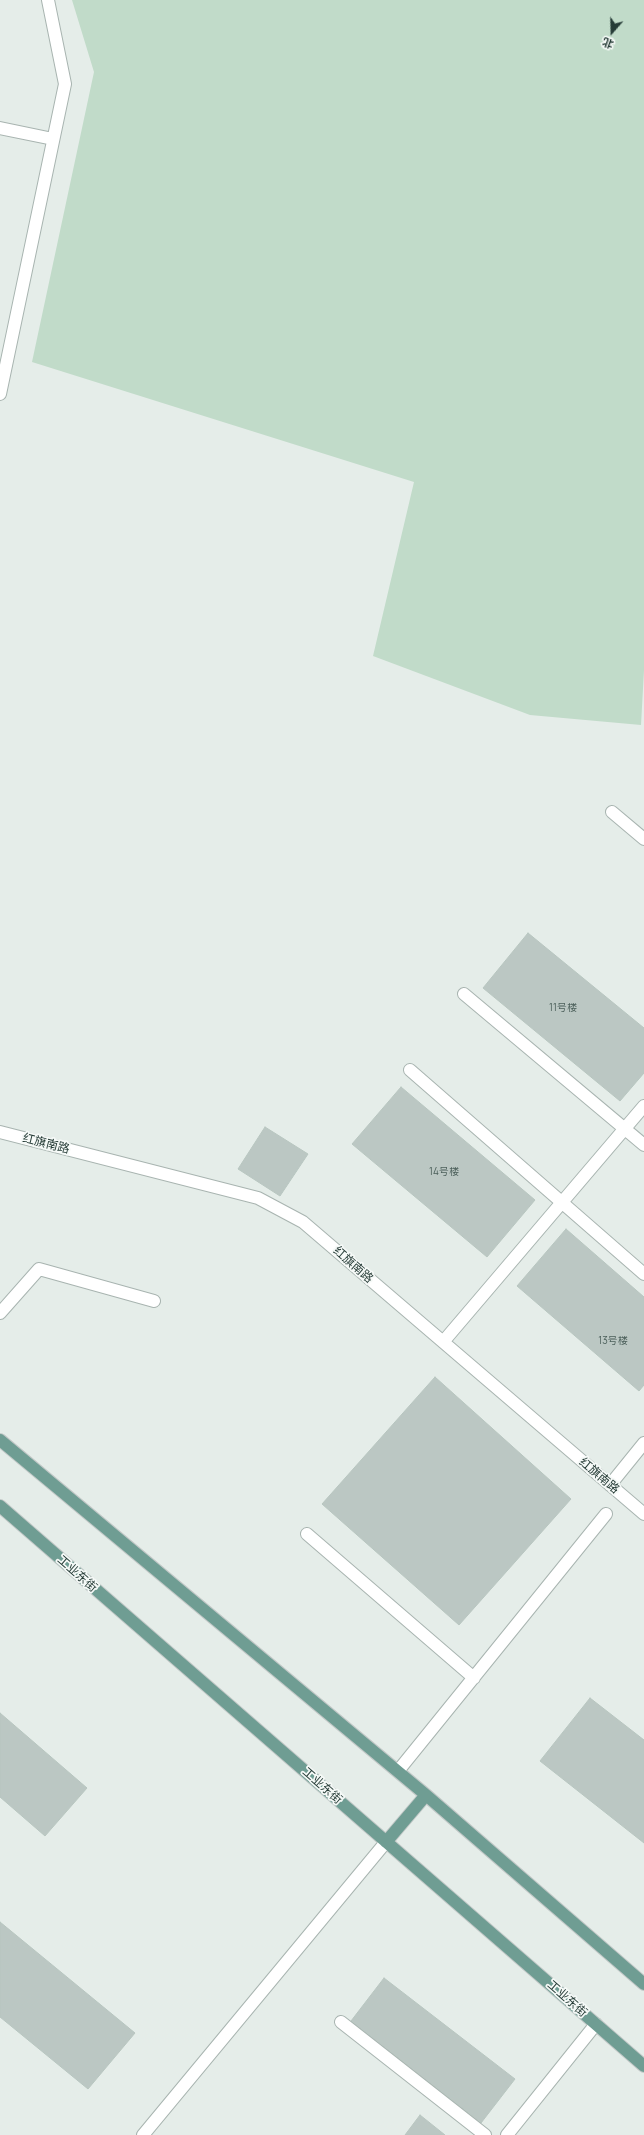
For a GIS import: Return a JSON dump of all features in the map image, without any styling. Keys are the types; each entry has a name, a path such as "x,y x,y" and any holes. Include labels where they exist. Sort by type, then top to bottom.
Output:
{"main road":[{"path":"0,1440 398,1771 643,1981"},
{"name":"工业东街","path":"0,1506 644,2066"},
{"path":"386,1842 426,1795"}],"street":[{"path":"0,394 65,84 48,0"},
{"path":"0,128 53,139"},
{"path":"612,812 644,839"},
{"path":"464,994 644,1145"},
{"path":"410,1070 644,1274"},
{"path":"442,1342 644,1106"},
{"name":"红旗南路","path":"0,1132 258,1198 302,1222 644,1514"},
{"path":"0,1313 39,1269 154,1302"},
{"path":"610,1485 644,1443"},
{"path":"398,1771 606,1514"},
{"path":"306,1534 474,1678"},
{"path":"143,2135 386,1842"},
{"path":"341,2022 485,2135"},
{"path":"507,2135 596,2024"}],"green space":[{"path":"72,0 644,0 644,670 641,725 530,715 373,656 414,482 32,362 94,72"}],"building":[{"path":"528,933 644,1028 644,1073 620,1101 483,988"},
{"path":"401,1087 535,1200 487,1257 352,1144"},
{"path":"265,1127 308,1154 280,1196 238,1169"},
{"path":"566,1229 644,1297 644,1385 639,1391 517,1286"},
{"path":"435,1377 571,1499 459,1625 322,1504"},
{"path":"590,1698 644,1740 644,1843 540,1761"},
{"path":"0,1713 87,1788 45,1836 0,1797"},
{"path":"0,1922 135,2033 88,2089 0,2017"},
{"path":"384,1978 515,2079 481,2123 351,2021"},
{"path":"420,2115 445,2135 405,2135"}]}
